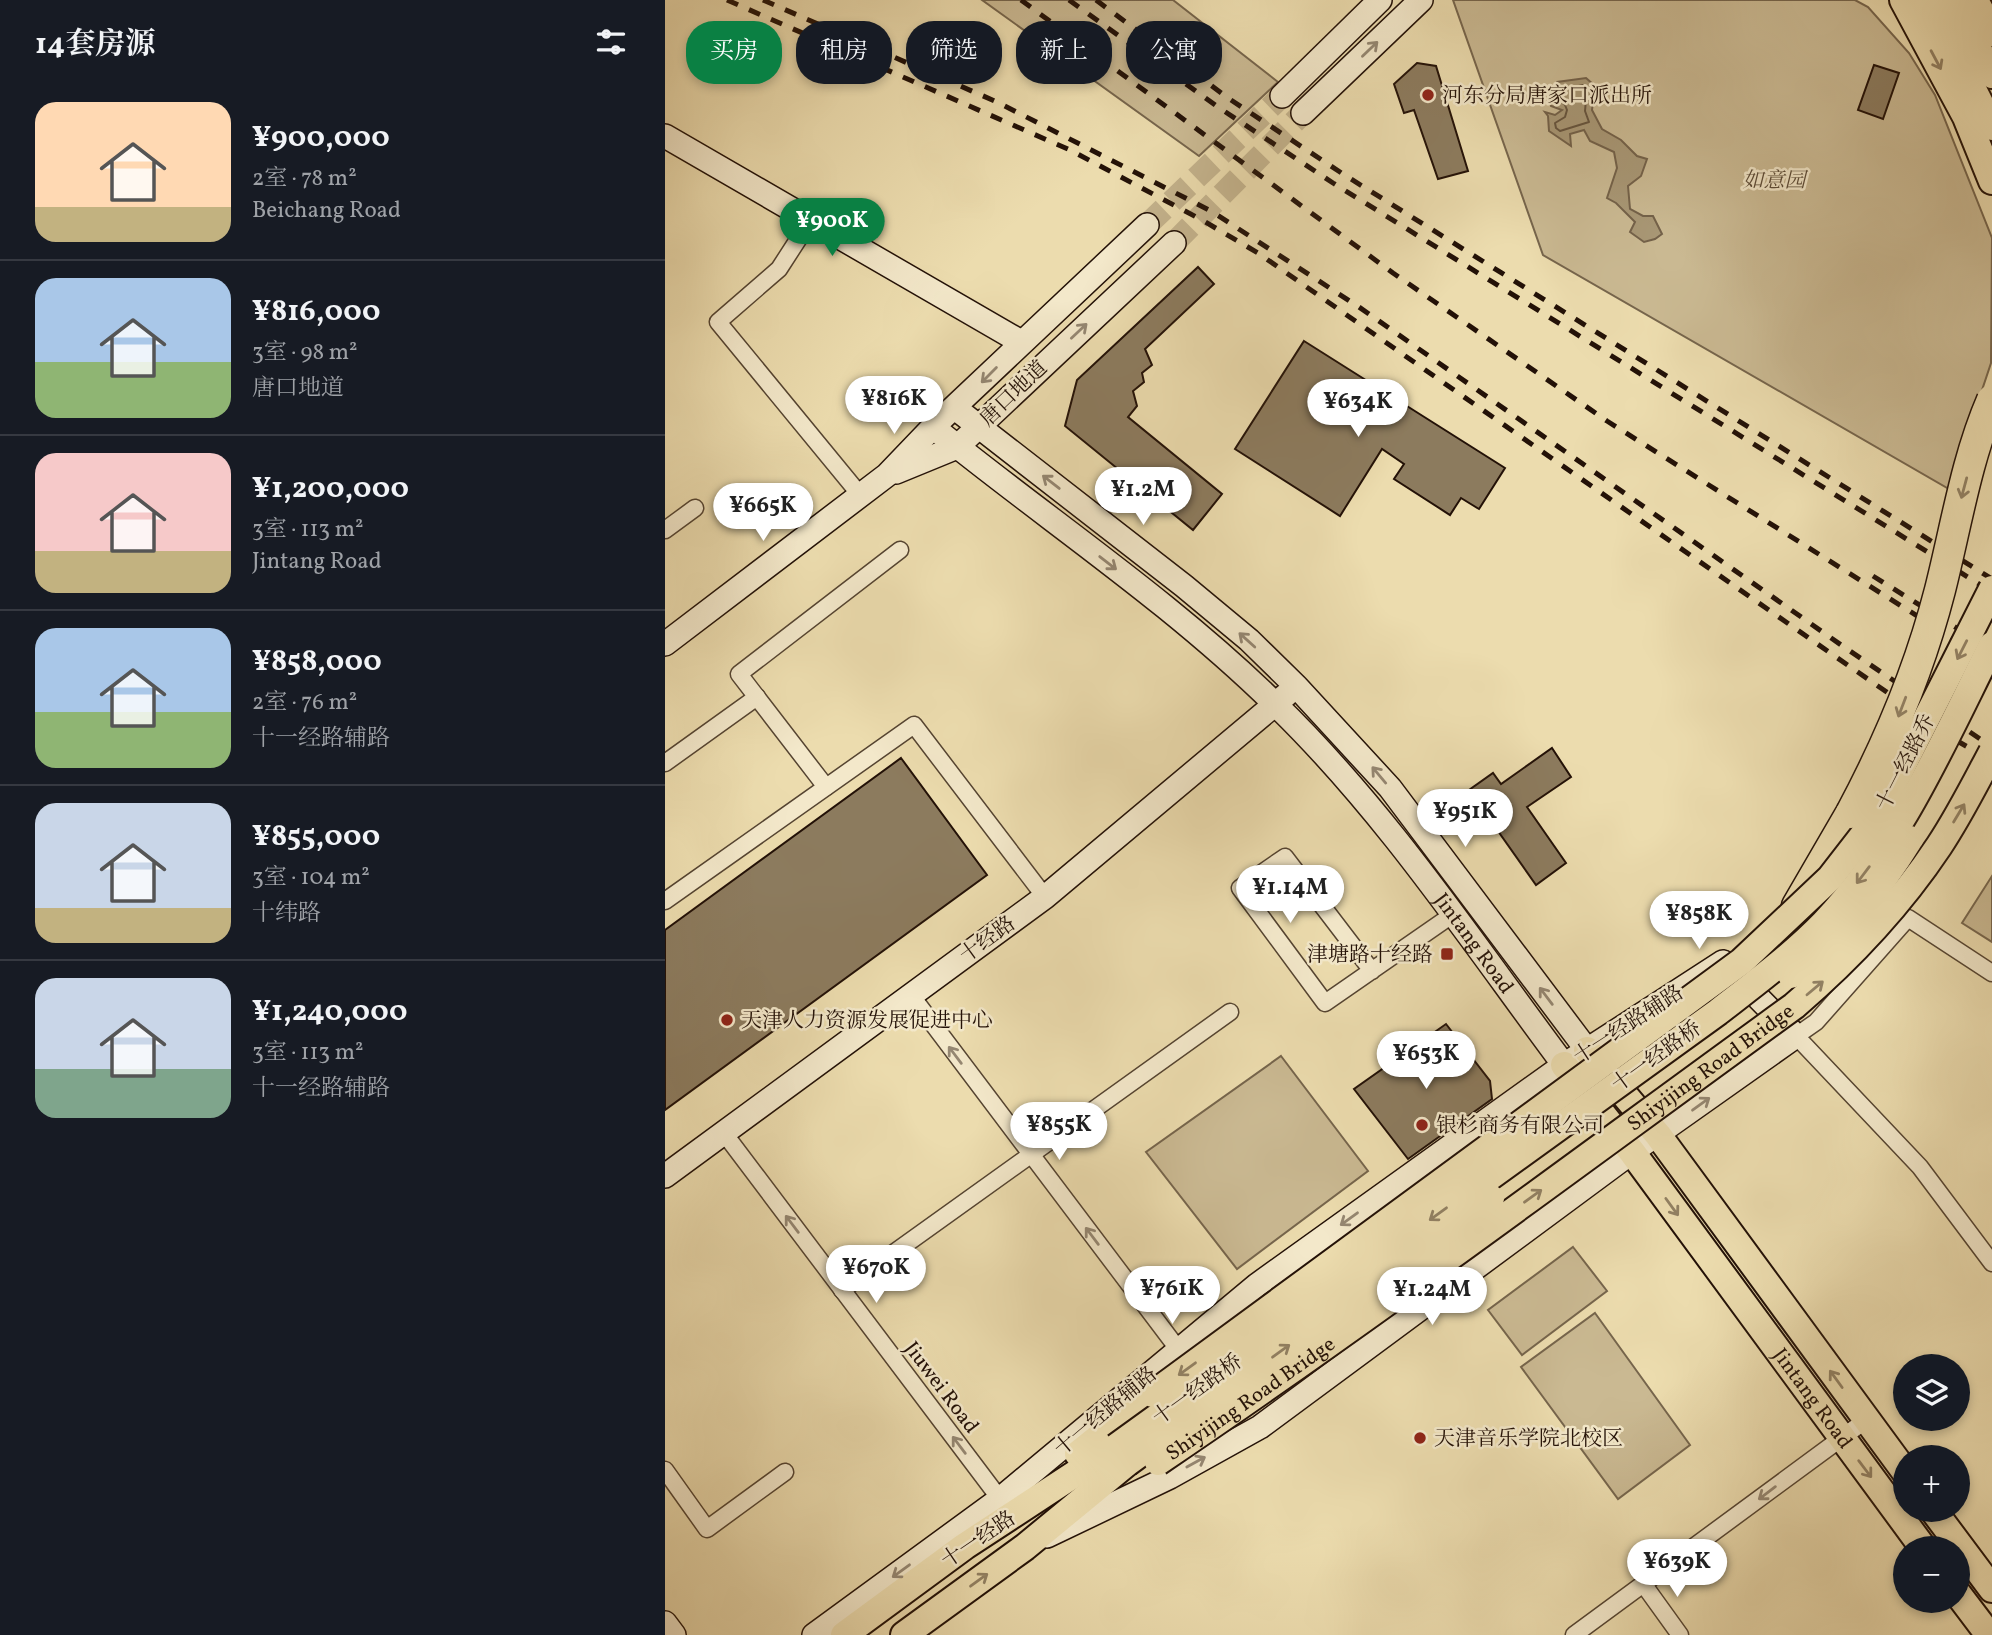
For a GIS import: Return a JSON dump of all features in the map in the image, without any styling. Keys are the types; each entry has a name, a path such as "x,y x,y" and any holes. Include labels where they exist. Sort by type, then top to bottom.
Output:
{"highway":[{"path":"1791,917 1881,759 1902,708 1930,626 1964,488 1992,400"}],"main road":[{"path":"1282,96 1380,0"},
{"path":"1303,113 1421,0"},
{"path":"1903,0 1966,117 1992,181"},
{"path":"1928,0 1992,127"},
{"path":"1952,0 1992,75"},
{"path":"1975,0 1992,33"},
{"path":"666,138 1021,342"},
{"name":"唐口地道","path":"887,475 1021,342 1147,225"},
{"name":"唐口地道","path":"887,475 957,447 1174,243"},
{"name":"Jintang Road","path":"955,408 1184,586 1248,640 1297,687 1391,788 1587,1051 1658,1135 1893,1456"},
{"name":"Jintang Road","path":"933,427 1165,606 1276,704 1357,790 1632,1152 1914,1536"},
{"path":"665,644 887,475"},
{"name":"十一经路乔","path":"965,1546 1153,1394 1742,961 1791,917 1830,878 1875,820 1992,589"},
{"name":"十一经路桥","path":"1122,1455 1718,1012 1787,957 1824,923 1896,829 1946,739 1992,645"},
{"name":"十一经路桥","path":"1122,1455 1712,1037 1821,951 1848,925 1870,898 1909,842 1992,681"},
{"name":"十经路","path":"665,1176 1045,897 1297,687"},
{"name":"Shiyijing Road Bridge","path":"1025,1547 1158,1462 1359,1322 1794,1006 1856,948 1906,891 1939,846 1992,752"},
{"name":"十一经路辅路","path":"814,1635 1000,1499 1257,1285 1564,1065 1723,962 1796,1036"},
{"path":"1025,1547 1170,1477 1260,1427 1632,1152 1796,1036"},
{"name":"十一经路","path":"844,1635 965,1546 1122,1455"},
{"name":"十一经路","path":"904,1635 1025,1547 1122,1455"},
{"path":"1942,1522 1992,1589"},
{"path":"1970,1610 1989,1635"},
{"path":"665,1623 674,1635"}],"street":[{"path":"810,221 779,269 718,322 861,496"},
{"path":"665,530 695,508"},
{"path":"826,787 739,674 900,550"},
{"path":"665,763 757,697"},
{"path":"665,901 913,725 1045,897"},
{"path":"1372,971 1285,857 1240,888 1325,1003 1372,971 1452,915"},
{"path":"1992,973 1908,918 1816,1022 1796,1036 1920,1167 1992,1263"},
{"path":"911,995 1178,1349"},
{"path":"842,1290 1230,1012"},
{"name":"Jiuwei Road","path":"724,1133 1000,1499"},
{"path":"1574,1635 1866,1420"},
{"path":"665,1470 707,1529 785,1472"},
{"path":"1644,1585 1680,1635"}],"green space":[{"path":"982,0 1173,0 1200,21 1126,21 1126,84 1222,84 1222,38 1278,82 1199,156 1099,84 1112,84 1112,21 1016,21 1016,24"},
{"name":"如意园","path":"1453,0 1855,0 1868,7 1909,53 1935,95 1992,238 1991,363 1949,489 1543,255"},
{"path":"1992,876 1992,942 1962,923"},
{"path":"1281,1056 1368,1171 1237,1269 1146,1152"},
{"path":"1573,1247 1607,1291 1522,1355 1488,1310"},
{"path":"1595,1313 1690,1445 1618,1499 1521,1367"}],"water":[{"path":"1586,78 1595,86 1592,110 1602,129 1621,140 1637,156 1647,159 1641,176 1628,186 1630,209 1643,216 1653,216 1662,234 1655,239 1644,242 1630,232 1635,222 1607,198 1617,168 1614,152 1590,141 1584,130 1570,134 1571,146 1549,131 1548,116 1545,112 1555,115 1562,110 1551,106 1549,100 1557,82"}],"building":[{"path":"1417,63 1436,66 1468,171 1438,179 1414,110 1404,113 1394,84"},
{"path":"1874,65 1899,73 1883,119 1858,110"},
{"path":"1198,267 1214,284 1145,349 1152,365 1142,373 1144,382 1133,391 1137,406 1128,417 1222,494 1193,530 1065,426 1077,380"},
{"path":"1304,341 1505,468 1479,509 1461,498 1450,515 1394,479 1404,464 1382,449 1340,516 1235,449"},
{"path":"1552,748 1571,777 1527,807 1566,863 1536,885 1469,790 1493,773 1501,784"},
{"name":"天津人力资源发展促进中心","path":"901,758 987,875 665,1110 665,930"},
{"path":"1446,1024 1490,1081 1492,1099 1408,1159 1354,1089"}],"tunnel":[{"path":"1147,225 1282,96"},
{"path":"1174,243 1303,113"}],"railway":[{"path":"727,0 1070,150 1258,253 1836,657 1959,742 1992,761"},
{"path":"763,0 997,102 1211,211 1359,307 1844,647 1992,747"},
{"path":"1021,0 1393,273 1607,421 1992,663"},
{"path":"1069,0 1218,107 1333,183 1992,592"},
{"path":"1096,0 1228,98 1343,174 1992,579"},
{"path":"1873,576 1992,650"}],"place":[{"name":"河东分局唐家口派出所","path":"1428,95"},
{"name":"津塘路十经路","path":"1447,954"},
{"name":"天津人力资源发展促进中心","path":"727,1020"},
{"name":"银杉商务有限公司","path":"1422,1125"},
{"name":"天津音乐学院北校区","path":"1420,1438"}]}
